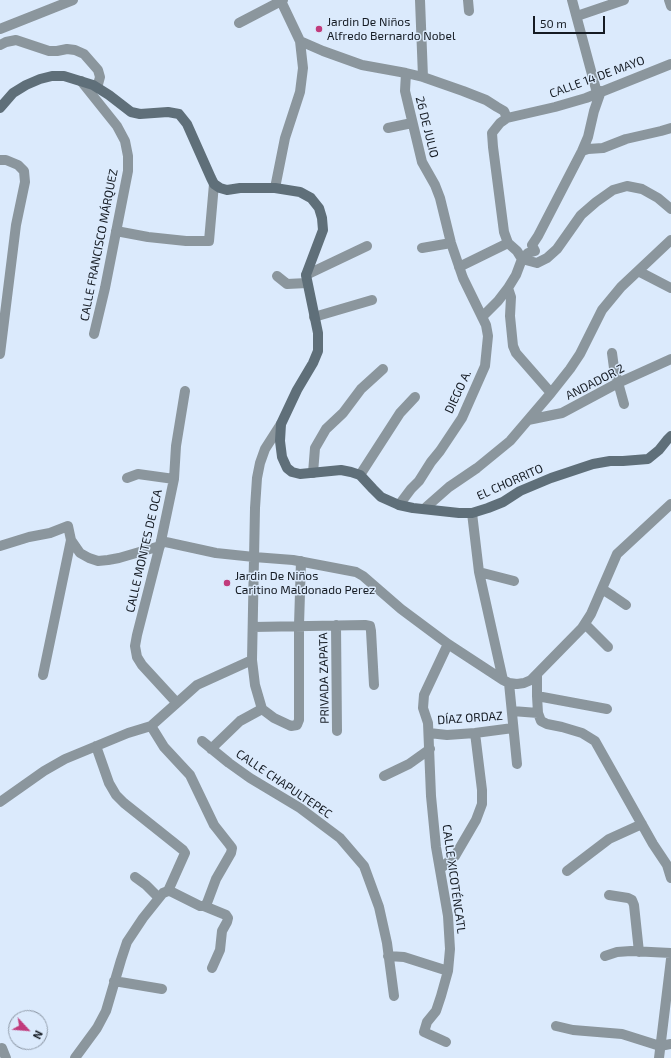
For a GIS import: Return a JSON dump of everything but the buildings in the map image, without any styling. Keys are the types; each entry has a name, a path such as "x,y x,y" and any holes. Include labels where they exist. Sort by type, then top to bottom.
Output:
{"street":[{"path":"0,29 72,0"},
{"path":"239,23 282,0 300,41 304,68 300,92 285,138 275,188"},
{"path":"420,0 423,77"},
{"path":"468,0 469,11"},
{"path":"482,317 498,301 508,288 516,275 522,259 528,253 535,251 532,245 588,137 599,92 572,0"},
{"path":"577,16 624,0"},
{"path":"669,0 671,6"},
{"path":"0,45 16,40 49,51 57,52 67,49 80,52 84,54 98,70 100,77 97,88"},
{"path":"300,41 322,52 362,66 423,77 486,100 504,111 507,118 492,133 492,147 504,232 508,243 517,251 522,259 537,263 547,258 557,249 581,215 613,190 627,186 642,189 658,198 671,209"},
{"name":"CALLE 14 DE MAYO","path":"507,118 586,98 671,64"},
{"name":"26 DE JULIO","path":"406,73 405,91 422,162 435,185 440,198 451,243"},
{"path":"0,108 14,93 26,85 40,79 52,76 64,76 81,81 109,95 131,112 140,114 168,112 179,114 187,124 214,184 220,188 227,190 240,188 275,188 300,192 311,198 319,208 323,230 308,265 306,279 318,333 318,351 313,363 297,390 282,424 265,449 257,478 255,508 252,660 255,685 262,709 274,718 291,726 297,725 298,720 301,561"},
{"name":"CALLE FRANCISCO MÁRQUEZ","path":"81,81 117,126 125,142 128,156 128,171 105,288 94,334"},
{"path":"388,128 412,123"},
{"path":"582,151 603,148 626,139 671,128"},
{"path":"0,160 6,160 18,164 24,171 25,182 16,225 0,354"},
{"path":"116,231 148,237 186,241 209,241 214,184"},
{"path":"424,509 449,487 477,468 510,441 551,393 580,354 602,310 621,287 671,240"},
{"path":"422,248 451,243"},
{"name":"DIEGO A.","path":"399,504 419,482 435,456 462,418 485,366 488,336 486,325 463,278 451,243"},
{"path":"459,267 508,243"},
{"path":"277,276 287,284 306,279 367,246"},
{"path":"638,271 671,288"},
{"path":"508,288 511,297 510,316 513,346 516,353 551,393"},
{"path":"314,317 372,300"},
{"path":"612,353 614,368 624,404"},
{"name":"ANDADOR 2","path":"528,420 562,413 618,383 671,359"},
{"path":"314,473 315,448 326,429 343,413 361,389 383,369"},
{"name":"CALLE MONTES DE OCA","path":"176,702 142,665 137,657 135,646 161,543 174,480 176,446 185,391"},
{"path":"282,424 280,441 282,457 286,468 292,472 300,474 341,470 360,475 400,413 415,396"},
{"name":"EL CHORRITO","path":"360,475 382,497 399,504 413,508 472,513 498,504 520,491 551,478 593,464 610,461 623,462 648,459 660,450 671,436"},
{"path":"127,478 138,474 174,480"},
{"path":"0,546 29,537 50,533 68,526 71,540 80,553 89,558 98,560 119,558 161,543 254,558 301,561 356,572 363,576 401,609 448,644 506,681 517,684 531,680 537,675 582,628 591,614 617,554 671,504"},
{"path":"472,513 479,572 506,681 512,712 517,764"},
{"path":"43,675 71,540"},
{"path":"479,572 514,581"},
{"path":"602,589 626,605"},
{"path":"253,627 365,624 370,626 374,685"},
{"path":"585,624 608,647"},
{"name":"PRIVADA ZAPATA","path":"336,625 337,731"},
{"name":"CALLE XICOTÉNCATL","path":"446,1042 424,1032 427,1022 436,1012 442,996 448,971 450,949 448,916 436,847 431,796 428,723 423,708 424,695 448,644"},
{"path":"0,802 44,771 65,759 128,733 151,726 176,702 197,685 252,660"},
{"path":"537,675 538,712 541,721 582,733 595,741 653,844 669,866 671,878"},
{"path":"537,696 607,709"},
{"path":"211,749 240,721 262,709"},
{"path":"512,712 538,712"},
{"path":"151,726 164,747 190,775 214,825 232,848 204,906"},
{"name":"DÍAZ ORDAZ","path":"429,733 447,735 513,728"},
{"path":"440,869 455,856 476,820 482,804 482,790 475,733"},
{"name":"CALLE CHAPULTEPEC","path":"202,741 250,778 300,808 340,838 364,866 379,907 387,944 394,996"},
{"path":"75,1058 97,1028 106,1011 127,942 143,918 163,893 168,891 185,853 127,806 116,795 96,746"},
{"path":"384,776 409,764 430,749"},
{"path":"567,871 609,839 642,824"},
{"path":"134,877 146,885 159,898"},
{"path":"168,891 200,906 204,906 226,915 228,918 222,931 220,950 212,968"},
{"path":"609,895 632,900 634,905 639,952"},
{"path":"605,956 617,952 671,953"},
{"path":"388,956 404,958 448,971"},
{"path":"659,1058 671,959"},
{"path":"114,982 162,989"},
{"path":"556,1026 573,1030 622,1034 660,1046 671,1044"},
{"path":"2,1048 6,1058"}],"place":[{"name":"Jardin De Niños Alfredo Bernardo Nobel","path":"319,29"},
{"name":"Jardin De Niños Caritino Maldonado Perez","path":"227,583"}]}
